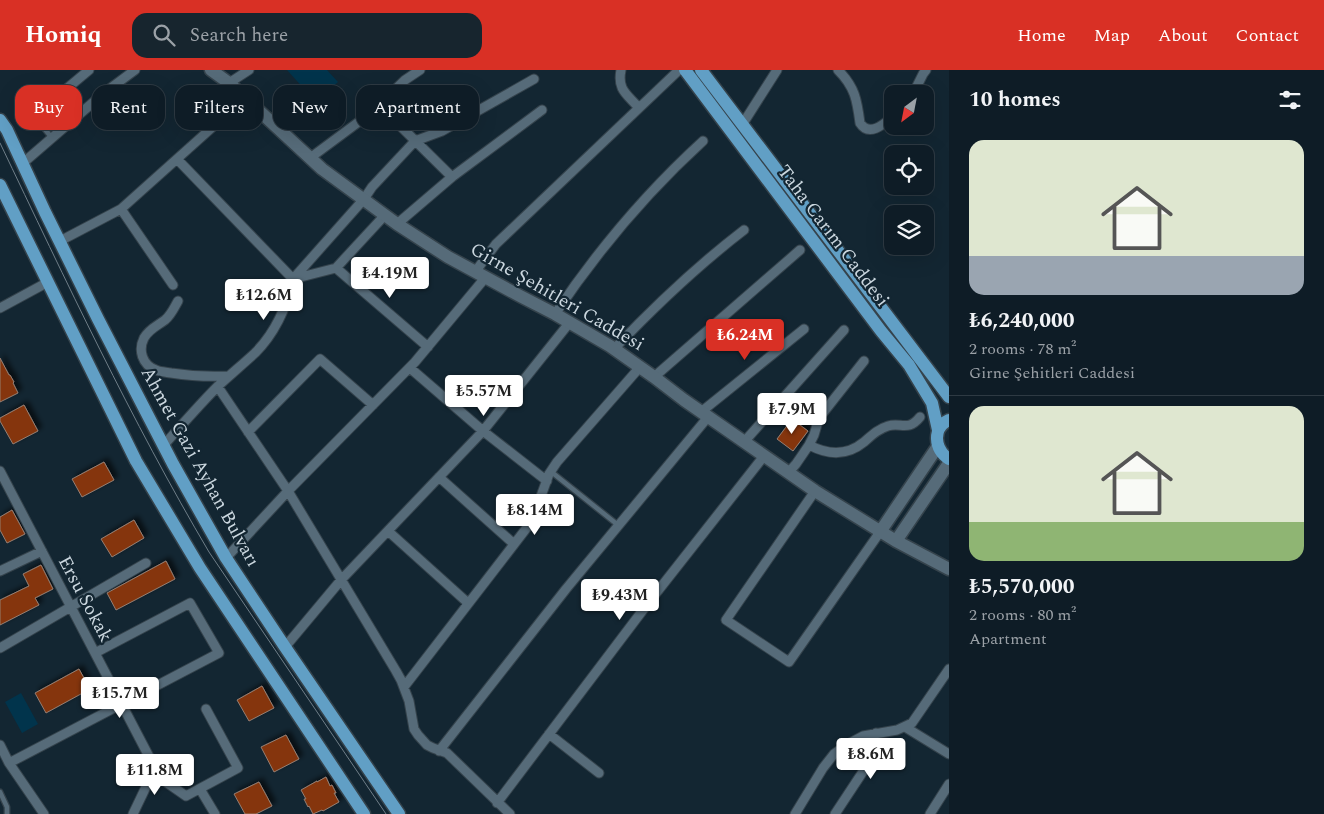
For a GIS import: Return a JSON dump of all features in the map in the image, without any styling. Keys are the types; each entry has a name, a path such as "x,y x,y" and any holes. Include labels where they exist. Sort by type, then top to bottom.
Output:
{"main road":[{"name":"Taha Carım Caddesi","path":"685,70 909,366 932,402 938,430 936,441 938,446"},
{"name":"Taha Carım Caddesi","path":"701,70 949,397"},
{"name":"Ahmet Gazi Ayhan Bulvarı","path":"0,120 7,130 60,241 163,446 226,558 399,814"},
{"path":"0,185 136,461 200,568 364,814"},
{"path":"938,430 949,420"},
{"path":"938,446 944,456 949,459"}],"street":[{"path":"71,85 89,70"},
{"path":"22,163 135,70"},
{"name":"Girne Şehitleri Caddesi","path":"211,70 230,85"},
{"path":"228,83 249,70"},
{"path":"400,85 420,70"},
{"path":"621,70 620,87 639,108"},
{"path":"226,558 288,491 410,368 428,347 480,275 496,244 679,70"},
{"path":"742,125 777,70"},
{"path":"838,70 847,79 857,100 862,126 868,130 875,130 884,123"},
{"path":"918,85 926,70"},
{"path":"163,446 218,387 256,352 270,333 286,302 293,278 416,141 442,131 534,79"},
{"path":"397,224 452,177 542,110"},
{"name":"Girne Şehitleri Caddesi","path":"263,115 322,169 397,224 480,275 570,322 614,349 815,491 880,532 949,569"},
{"path":"310,158 356,123"},
{"path":"60,241 121,209 209,130"},
{"path":"405,130 452,177"},
{"path":"555,314 579,278 616,231 659,183 703,141"},
{"path":"177,159 293,278"},
{"path":"121,209 173,286"},
{"path":"293,278 336,268 385,216"},
{"path":"614,349 683,280 744,230"},
{"path":"654,377 800,250"},
{"path":"336,268 428,347"},
{"path":"0,308 48,282"},
{"path":"178,302 170,315 149,331 143,340 141,349 145,361 151,368 159,371 191,376 229,376"},
{"path":"285,647 342,580 483,431 570,322"},
{"path":"439,751 705,414 804,329"},
{"path":"744,442 844,330"},
{"path":"248,432 320,359 374,405"},
{"path":"788,472 809,445 819,418 864,361"},
{"path":"404,687 532,521 548,478 557,462 640,367"},
{"path":"410,368 483,431 548,478"},
{"path":"218,387 288,491 396,671 412,710 414,729 427,745 447,753 502,810 549,734 646,606 764,456"},
{"path":"809,445 831,453 844,452 855,448 882,429 892,426 909,426 920,417"},
{"path":"815,491 726,620 789,662 938,446"},
{"path":"896,541 949,463"},
{"name":"Ersu Sokak","path":"0,471 3,485 42,550 154,770"},
{"path":"439,477 514,544"},
{"path":"388,531 468,603"},
{"name":"Ersu Sokak","path":"0,571 42,550"},
{"path":"0,648 146,564"},
{"path":"9,763 219,653 190,603 95,653"},
{"path":"795,814 823,768 834,754 855,740 905,727 912,723 949,670"},
{"path":"133,814 154,770 186,796 238,768 206,709"},
{"path":"905,727 949,754"},
{"path":"835,814 868,764 876,733"},
{"path":"549,734 599,773"},
{"path":"0,745 40,813"},
{"path":"930,814 949,784"},
{"path":"200,789 215,814"}],"lane":[{"path":"45,130 52,138"},
{"path":"548,478 554,474 618,525"},
{"path":"0,792 7,807 7,814"}],"shaded area":[{"path":"287,70 327,70 338,82 335,85 301,85"},
{"path":"21,693 38,724 22,733 5,702"}],"building":[{"path":"0,358 18,393 0,402"},
{"path":"24,405 38,431 13,444 0,418"},
{"path":"792,419 808,431 793,451 777,439"},
{"path":"104,462 114,480 82,497 72,479"},
{"path":"12,510 25,534 7,543 0,530 0,517"},
{"path":"134,520 144,538 112,557 101,539"},
{"path":"166,561 175,579 116,610 107,593"},
{"path":"41,565 53,589 35,598 39,605 0,625 0,600 29,586 23,574"},
{"path":"79,669 90,689 46,713 35,693"},
{"path":"262,686 274,708 249,721 237,700"},
{"path":"286,735 299,759 274,772 261,747"},
{"path":"326,777 330,786 332,785 339,802 313,814 301,790"},
{"path":"259,782 272,806 256,814 245,814 234,794"}],"tram line":[{"path":"0,143 100,350 180,502 209,552 386,814"}]}
